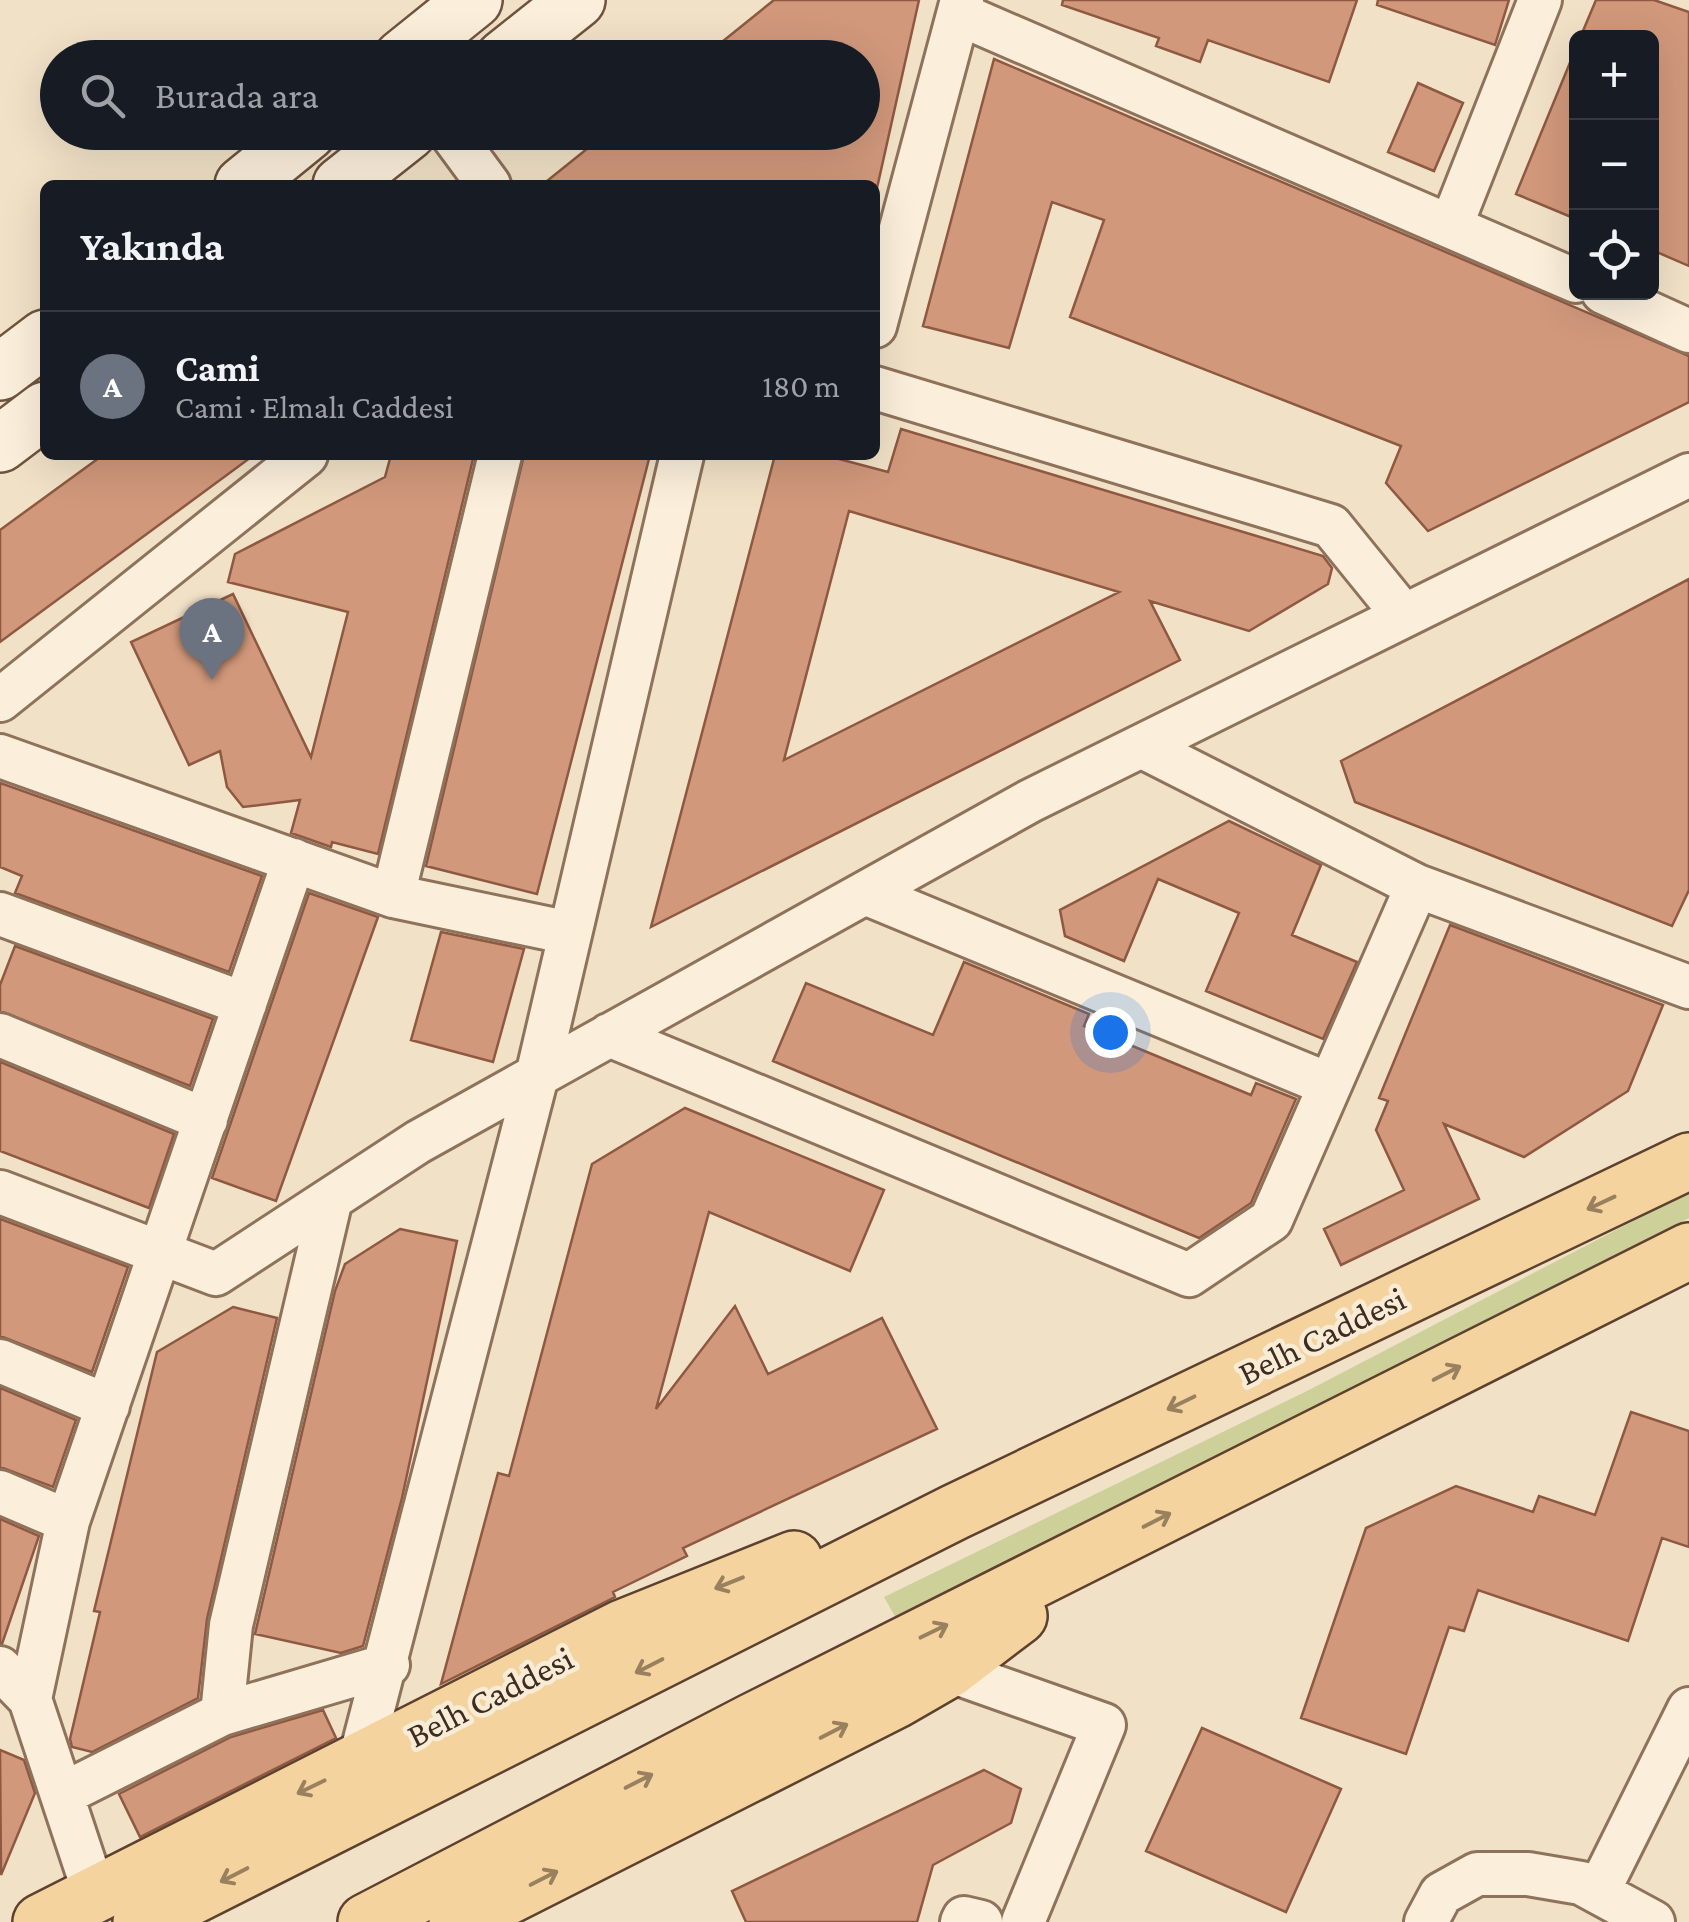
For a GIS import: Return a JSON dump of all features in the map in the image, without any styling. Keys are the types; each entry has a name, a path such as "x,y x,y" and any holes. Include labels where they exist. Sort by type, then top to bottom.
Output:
{"main road":[{"path":"424,40 474,0"},
{"path":"527,40 577,0"},
{"path":"248,180 286,150"},
{"path":"347,180 385,150"},
{"path":"0,372 40,342"},
{"path":"0,444 40,414"},
{"name":"Belh Caddesi","path":"141,1922 955,1512 1689,1161"},
{"path":"366,1922 753,1721 1689,1251"},
{"name":"Belh Caddesi","path":"41,1922 683,1602 828,1547 955,1512"},
{"path":"457,1922 948,1670 1001,1632 1070,1564"}],"street":[{"path":"1451,226 1540,0"},
{"path":"880,307 961,7 1569,278"},
{"path":"463,150 485,180"},
{"path":"1621,300 1689,330"},
{"path":"880,390 1331,526 1404,616"},
{"path":"0,700 300,460"},
{"path":"393,896 499,460"},
{"path":"360,1763 537,1076 681,460"},
{"path":"0,1192 216,1274 418,1142 1030,801 1689,475"},
{"path":"1141,746 1417,886 1685,977"},
{"path":"0,756 393,896 570,933"},
{"path":"30,1699 68,1521 294,860"},
{"path":"609,1036 1189,1276 1271,1220 1417,886"},
{"path":"865,892 1330,1085"},
{"path":"0,914 245,1004"},
{"path":"0,1035 206,1120"},
{"path":"222,1714 231,1625 330,1203"},
{"path":"0,1361 108,1406"},
{"path":"0,1492 68,1521"},
{"path":"63,1794 222,1714 388,1665"},
{"path":"0,1668 30,1699 95,1895"},
{"path":"948,1670 1104,1725 1023,1922"},
{"path":"1598,1892 1689,1709"},
{"path":"1426,1922 1441,1894 1477,1874 1528,1874 1581,1883 1653,1922"},
{"path":"962,1922 964,1918 981,1922"}],"green space":[{"path":"1689,1192 1689,1218 901,1627 884,1597 1307,1391"}],"building":[{"path":"774,0 919,0 879,180 548,180 586,150 880,150 880,40 724,40"},
{"path":"1063,0 1357,0 1329,82 1208,40 1200,62 1156,46 1159,38 1062,5"},
{"path":"1378,0 1509,0 1495,45 1377,5"},
{"path":"1596,0 1654,0 1689,12 1689,266 1659,253 1659,30 1583,30"},
{"path":"994,59 1689,356 1689,402 1428,531 1386,483 1401,446 1070,317 1104,220 1052,202 1009,348 923,326"},
{"path":"1569,65 1569,216 1516,194"},
{"path":"1418,83 1463,103 1434,171 1388,152"},
{"path":"901,429 1323,556 1332,568 1328,584 1249,631 1150,601 1180,660 651,927 774,460 843,460 888,472","holes":["849,511 1119,592 784,760"]},
{"path":"96,460 247,460 0,642 0,530"},
{"path":"390,460 473,460 378,854 332,842 331,847 291,833 300,800 243,807 227,787 220,751 189,765 131,642 233,594 311,757 348,612 228,582 235,554 385,477"},
{"path":"523,460 649,460 537,894 426,866"},
{"path":"1689,579 1689,890 1672,926 1355,802 1341,761"},
{"path":"0,783 262,876 229,972 15,893 22,876 0,867"},
{"path":"1229,821 1321,865 1292,935 1357,962 1323,1039 1206,991 1239,913 1158,879 1124,961 1065,936 1060,910"},
{"path":"309,893 378,917 276,1201 212,1178"},
{"path":"1450,925 1663,1005 1628,1091 1524,1157 1444,1124 1479,1199 1341,1265 1324,1229 1404,1190 1376,1130 1388,1101 1379,1098"},
{"path":"441,932 524,949 493,1062 411,1040"},
{"path":"15,946 213,1019 190,1086 0,1011 0,985"},
{"path":"964,962 1089,1014 1084,1026 1251,1095 1256,1083 1296,1099 1251,1203 1199,1238 773,1061 806,983 933,1035"},
{"path":"0,1062 174,1134 149,1208 0,1151"},
{"path":"685,1108 884,1190 850,1271 709,1212 656,1409 735,1306 768,1374 882,1318 937,1429 683,1548 687,1556 613,1592 615,1597 441,1684 498,1473 509,1476 592,1164"},
{"path":"0,1219 128,1267 92,1372 0,1336"},
{"path":"400,1229 457,1241 402,1498 363,1646 341,1653 255,1634 335,1291 345,1264"},
{"path":"233,1307 277,1318 207,1619 198,1698 92,1752 72,1747 70,1739 100,1612 94,1611 157,1352"},
{"path":"0,1388 76,1420 53,1487 0,1467"},
{"path":"1631,1412 1689,1431 1689,1547 1662,1538 1628,1641 1478,1590 1464,1631 1449,1627 1406,1754 1301,1718 1366,1528 1456,1486 1533,1512 1539,1496 1595,1515"},
{"path":"0,1519 39,1536 2,1644 0,1643"},
{"path":"323,1710 336,1738 140,1837 119,1794 231,1737"},
{"path":"1202,1728 1341,1789 1286,1912 1146,1851"},
{"path":"0,1750 24,1760 35,1793 1,1875"},
{"path":"984,1770 1021,1789 1011,1823 933,1865 917,1922 746,1922 732,1891"}],"place":[{"name":"Cami","path":"212,680"}]}
